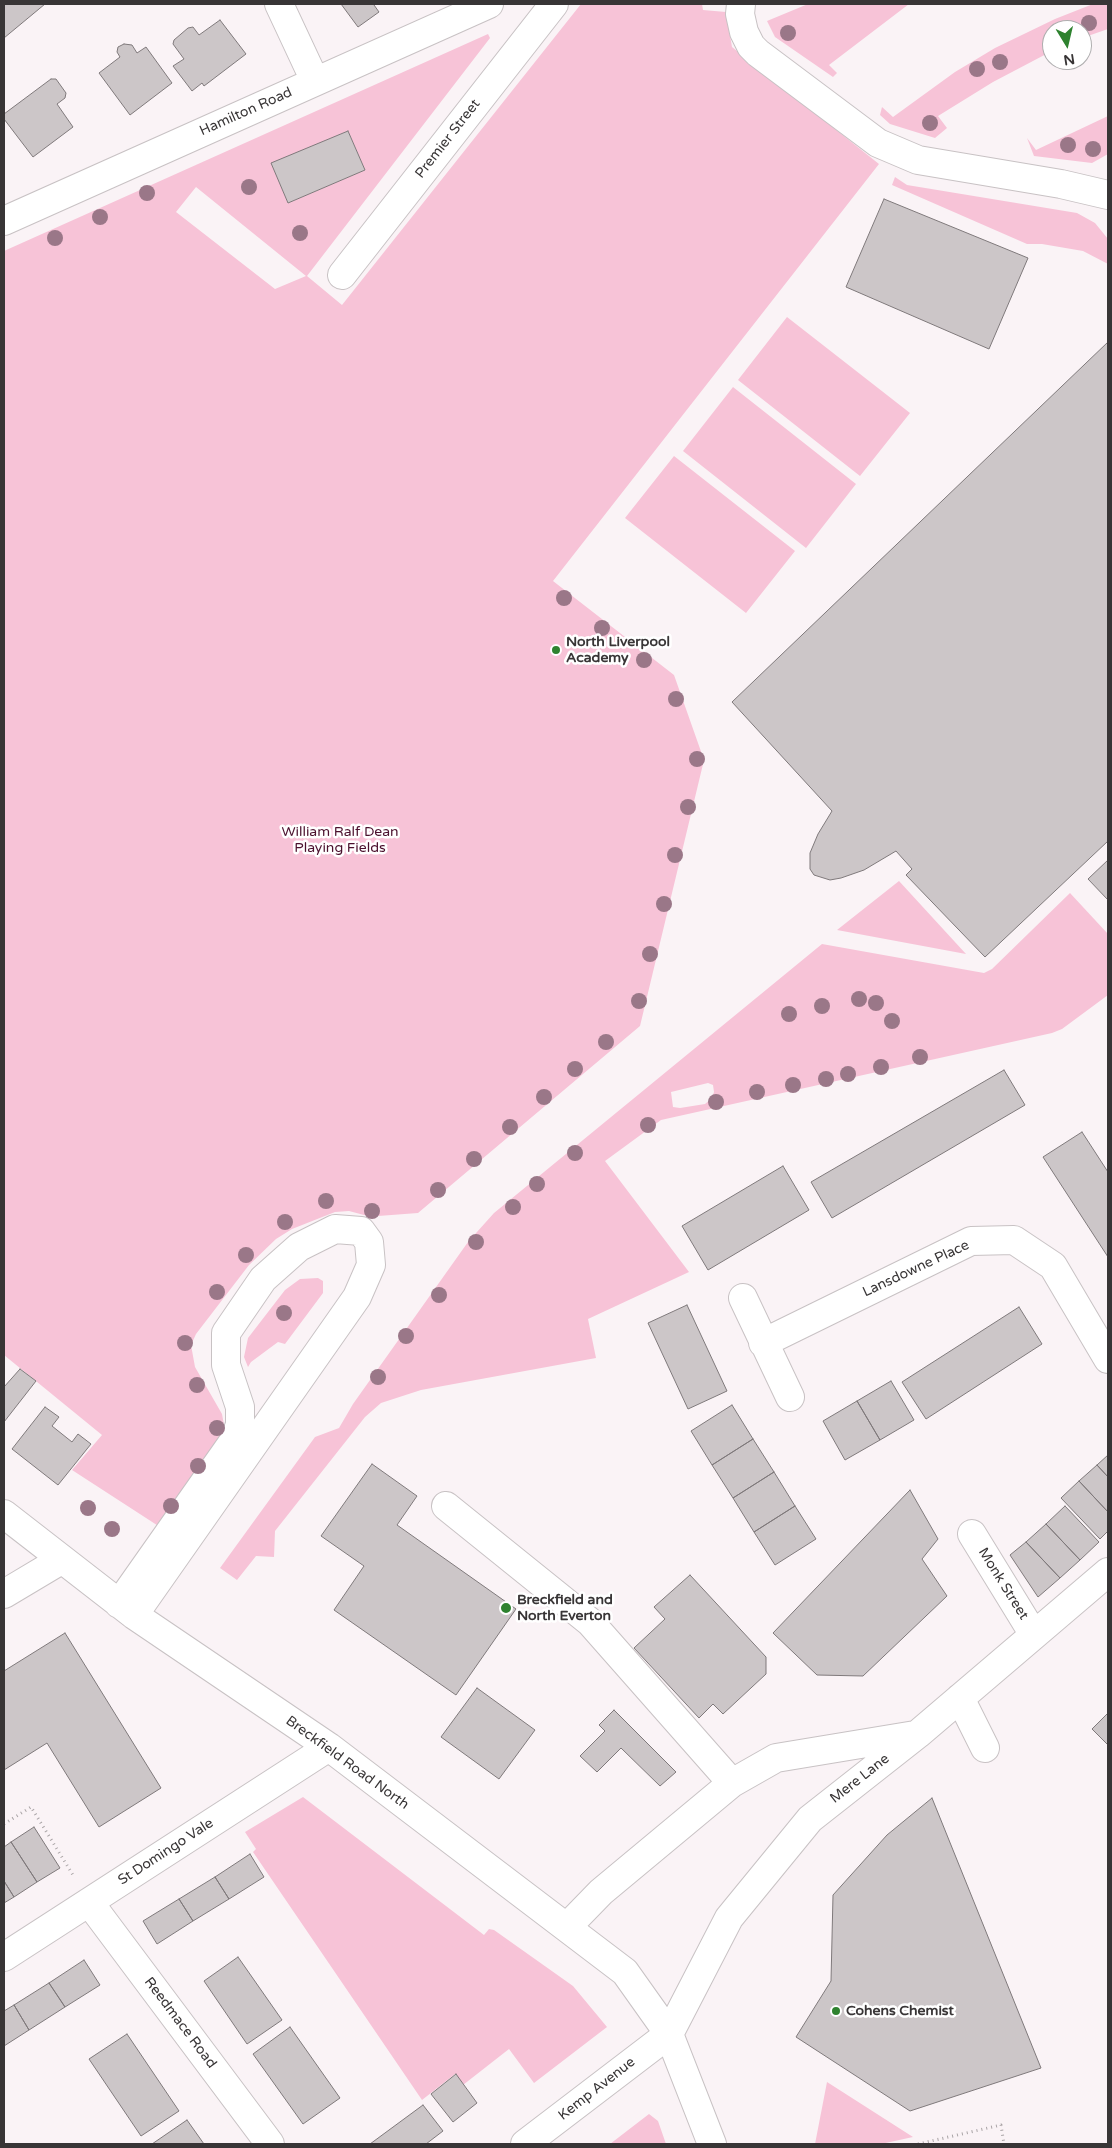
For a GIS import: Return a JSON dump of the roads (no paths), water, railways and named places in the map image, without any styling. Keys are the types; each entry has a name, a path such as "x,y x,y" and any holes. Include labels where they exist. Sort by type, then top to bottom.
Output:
{"street":[{"path":"279,4 315,81"},
{"name":"Hamilton Road","path":"4,221 489,4"},
{"name":"Premier Street","path":"342,275 554,4"},
{"path":"742,4 740,14 744,32 751,46 878,143 918,160 1061,184 1108,195"},
{"path":"335,1229 362,1231 369,1242 371,1265 357,1298 126,1610 233,1442 240,1425 240,1407 226,1365 226,1334 263,1280 299,1247 335,1229"},
{"name":"Lansdowne Place","path":"764,1343 971,1241 1014,1240 1052,1266 1108,1360"},
{"path":"743,1298 790,1396"},
{"path":"446,1506 590,1622 732,1783"},
{"name":"Breckfield Road North","path":"4,1514 126,1610 329,1747 625,1972 668,2034 712,2144"},
{"name":"Monk Street","path":"972,1534 1034,1635"},
{"path":"4,1594 61,1560"},
{"name":"Mere Lane","path":"668,2034 729,1918 810,1818 918,1734 1108,1572"},
{"path":"960,1698 985,1748"},
{"path":"566,1927 601,1892 732,1783 776,1758 918,1734"},
{"name":"St Domingo Vale","path":"4,1957 329,1747"},
{"name":"Reedmace Road","path":"89,1902 270,2144"},
{"name":"Kemp Avenue","path":"525,2144 668,2034"}],"place":[{"name":"North Liverpool Academy","path":"556,650"},
{"name":"Breckfield and North Everton","path":"506,1608"},
{"name":"Cohens Chemist","path":"836,2011"}],"park label":[{"name":"William Ralf Dean Playing Fields","path":"340,840"}]}
